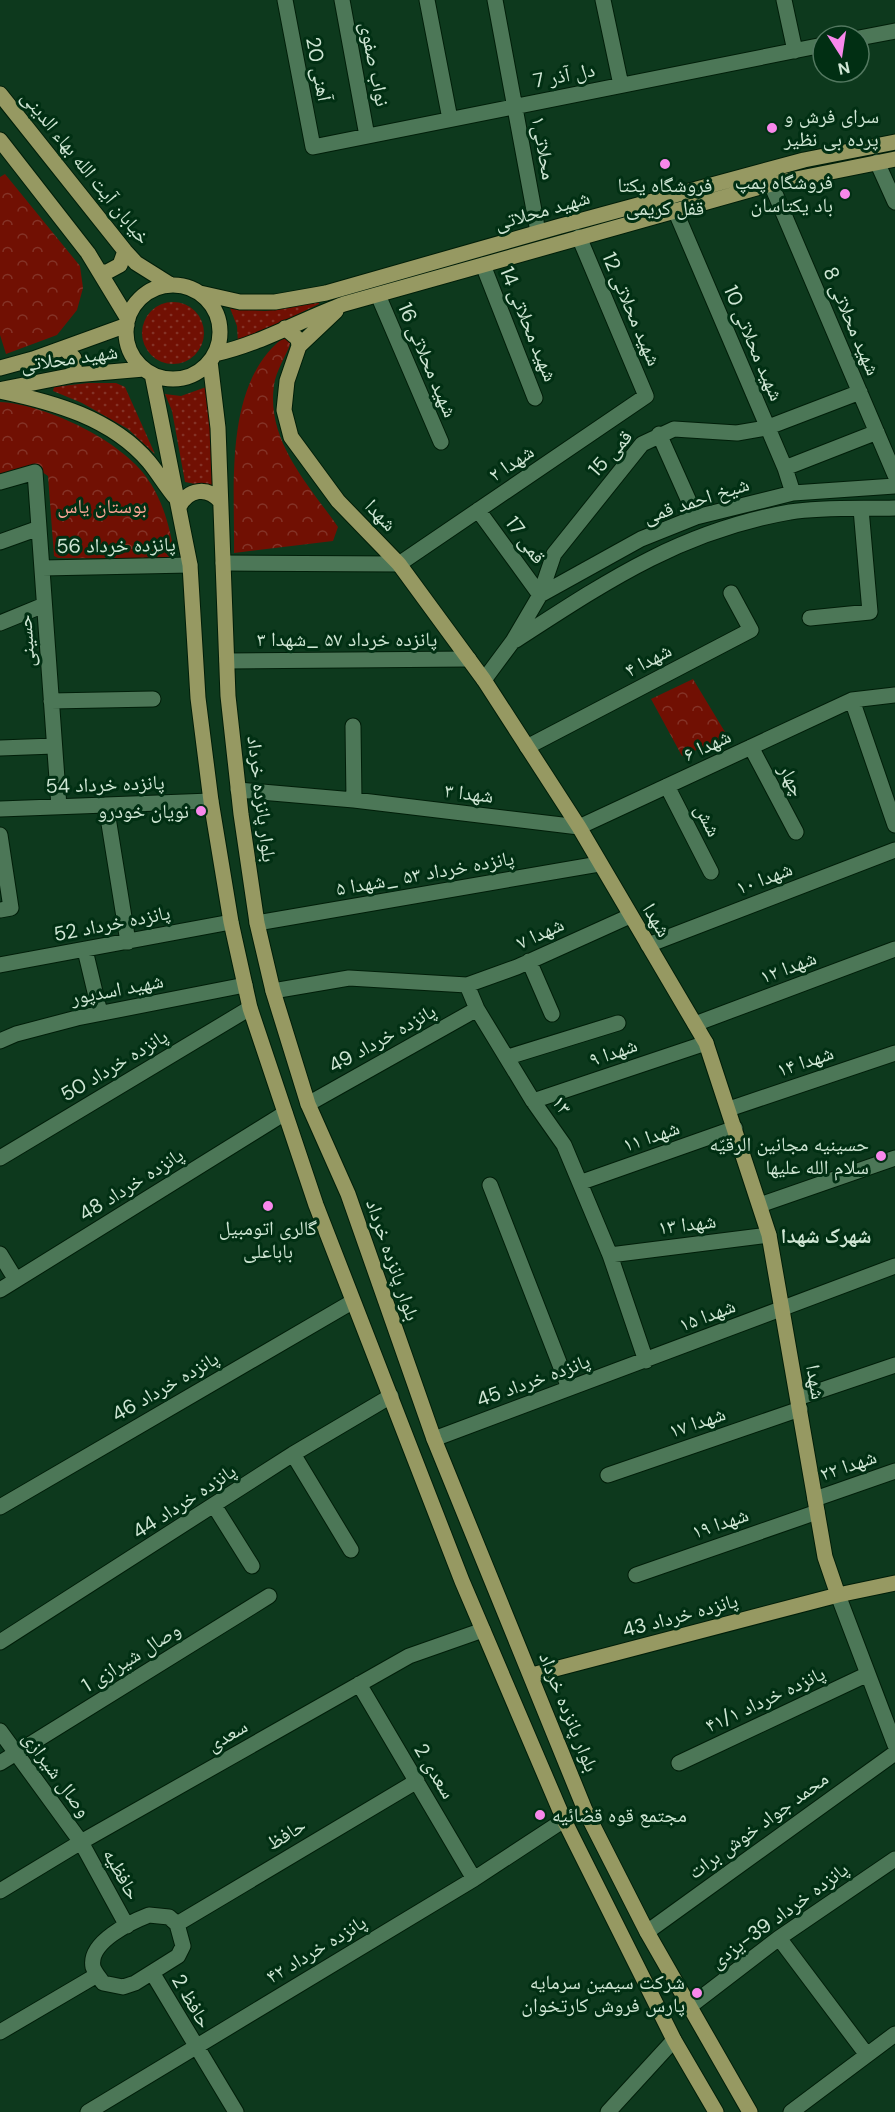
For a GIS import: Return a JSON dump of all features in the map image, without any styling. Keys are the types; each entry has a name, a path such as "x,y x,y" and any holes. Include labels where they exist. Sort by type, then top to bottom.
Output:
{"main road":[{"name":"خیابان آیت الله بهاء الدینی","path":"0,94 125,251 136,263 171,285"},
{"path":"0,140 100,272 127,322 130,352 148,371 169,379 183,378 196,373 212,358 220,332 219,320 208,300 200,293 181,286 171,285 149,291 132,308 127,322"},
{"name":"شهید محلاتی","path":"200,293 240,302 275,302 326,293 538,232 804,160 895,142"},
{"name":"شهید محلاتی","path":"212,358 246,347 344,304 771,184 895,159"},
{"path":"100,272 107,272 120,265 125,251"},
{"name":"شهدا","path":"344,304 299,346 287,381 284,410 291,437 338,501 399,564 484,680 579,827 706,1043 770,1234 825,1557 838,1595"},
{"name":"شهید محلاتی","path":"0,368 64,348 127,322"},
{"path":"285,328 293,333 299,346"},
{"path":"64,348 74,358 74,375"},
{"name":"بلوار پانزده خرداد","path":"212,358 218,428 226,660 238,790 257,923 273,991 308,1104 348,1194 434,1439 496,1595 532,1675 585,1810 647,1932 750,2112"},
{"path":"148,371 190,565 198,698 211,801 231,922 250,1008 352,1302 483,1630 564,1820 674,2040 716,2112"},
{"name":"شهید محلاتی","path":"0,390 74,375 148,371"},
{"path":"0,390 67,408 100,424 148,461 178,504"},
{"path":"178,504 194,492 209,492 220,501"},
{"name":"پانزده خرداد 43","path":"532,1675 838,1595 895,1583"}],"street":[{"name":"آهنی 20","path":"285,0 313,147"},
{"name":"نواب صفوی","path":"342,0 367,136"},
{"path":"427,0 450,119"},
{"name":"محلاتی۱","path":"495,0 538,232"},
{"path":"603,0 621,85"},
{"path":"784,0 795,51"},
{"path":"871,36 895,31"},
{"name":"دل آذر 7","path":"313,147 811,48"},
{"path":"877,162 895,202"},
{"name":"شهید محلاتی 8","path":"771,184 895,475"},
{"name":"شهید محلاتی 10","path":"675,210 785,468 793,493"},
{"name":"شهید محلاتی 12","path":"579,237 646,396"},
{"name":"شهید محلاتی 14","path":"483,265 535,398"},
{"name":"شهید محلاتی 16","path":"378,295 441,442"},
{"name":"قمی 15","path":"540,595 554,554 642,444 659,434 674,429 737,434 766,428 860,392"},
{"name":"شهدا ۲","path":"399,564 646,396"},
{"path":"785,468 877,432"},
{"path":"659,434 696,517"},
{"name":"حسینی","path":"0,482 35,472 59,807"},
{"name":"شیخ احمد قمی","path":"484,680 513,642 540,595 641,539 696,517 793,493 895,486"},
{"path":"733,507 738,524"},
{"name":"شیخ احمد قمی","path":"513,642 634,566 692,538 738,524 792,512 895,508"},
{"path":"810,618 870,612 861,509"},
{"name":"قمی 17","path":"478,510 540,595"},
{"path":"0,542 39,528"},
{"path":"223,563 399,564"},
{"name":"پانزده خرداد 56","path":"42,568 190,565"},
{"name":"شهدا ۴","path":"527,747 751,630 731,593"},
{"path":"0,623 44,604"},
{"name":"پانزده خرداد ۵۷ _شهدا ۳","path":"226,660 469,659"},
{"name":"شهدا ۶","path":"579,827 852,700 895,695"},
{"path":"51,701 153,699"},
{"path":"852,700 895,825"},
{"path":"353,726 354,800"},
{"path":"0,748 54,746"},
{"name":"چهار","path":"751,747 796,832"},
{"name":"شش","path":"668,786 711,872"},
{"name":"شهدا ۳","path":"238,790 354,800 579,827"},
{"name":"پانزده خرداد 54","path":"0,809 211,801"},
{"path":"106,805 128,942"},
{"path":"0,835 6,909"},
{"name":"شهدا ۱۰","path":"648,945 895,850"},
{"name":"پانزده خرداد ۵۳ _شهدا ۵","path":"257,923 599,864"},
{"name":"شهدا ۷","path":"467,985 529,961 630,916"},
{"name":"پانزده خرداد 52","path":"0,965 231,922"},
{"name":"شهدا ۱۲","path":"695,1024 895,949"},
{"path":"85,950 100,1013"},
{"path":"529,961 552,1014"},
{"path":"273,991 349,978 467,985"},
{"name":"۱۳","path":"467,985 477,1009 533,1101 564,1144 582,1182 610,1255 646,1360"},
{"name":"شهید اسدپور","path":"0,1041 16,1034 100,1013 245,986"},
{"name":"پانزده خرداد 50","path":"0,1158 250,1008"},
{"name":"پانزده خرداد 49","path":"308,1104 477,1009"},
{"path":"508,1057 618,1023"},
{"name":"شهدا ۹","path":"533,1101 706,1043"},
{"name":"شهدا ۱۴","path":"729,1109 895,1053"},
{"name":"پانزده خرداد 48","path":"0,1290 285,1113"},
{"name":"شهدا ۱۱","path":"582,1182 735,1128"},
{"path":"760,1205 895,1158"},
{"path":"490,1185 569,1388"},
{"name":"شهدا ۱۳","path":"610,1255 770,1234"},
{"path":"0,1254 16,1280"},
{"name":"شهدا ۱۵","path":"646,1360 895,1266"},
{"name":"پانزده خرداد 46","path":"0,1507 352,1302"},
{"name":"پانزده خرداد 45","path":"434,1439 646,1360"},
{"name":"شهدا ۱۷","path":"608,1475 799,1404 895,1365"},
{"name":"پانزده خرداد 44","path":"0,1642 215,1507 293,1454 391,1396"},
{"path":"293,1454 351,1550"},
{"name":"شهدا ۲۲","path":"816,1505 895,1471"},
{"name":"شهدا ۱۹","path":"636,1575 816,1505"},
{"path":"215,1507 252,1566"},
{"path":"838,1595 895,1745"},
{"name":"وصال شیرازی 1","path":"0,1762 269,1596"},
{"name":"سعدی","path":"0,1891 81,1842 410,1656 483,1630"},
{"name":"پانزده خرداد ۴۱/۱","path":"679,1763 868,1674"},
{"name":"سعدی 2","path":"359,1684 474,1879"},
{"name":"وصال شیرازی","path":"0,1731 81,1842"},
{"name":"محمد جواد خوش برات","path":"647,1932 895,1754"},
{"name":"حافظ","path":"177,1924 417,1781"},
{"name":"پانزده خرداد ۴۲","path":"88,2112 474,1879 564,1820"},
{"name":"حافظیه","path":"81,1842 127,1926"},
{"name":"پانزده خرداد 39-یزدی","path":"689,2007 778,1938 895,1859"},
{"path":"149,1915 169,1917 177,1924 183,1946 178,1956 153,1974 123,1987 103,1983 97,1975 93,1966 94,1956 109,1938 127,1926 149,1915"},
{"path":"778,1938 867,2055"},
{"name":"حافظ 2","path":"153,1974 195,2048 236,2112"},
{"path":"0,2032 97,1975"},
{"path":"791,2112 895,2034"},
{"path":"608,2112 674,2040"}],"green space":[{"path":"5,174 80,266 83,288 77,310 57,335 6,354 0,335 0,177"},
{"path":"173,302 195,311 204,333 195,355 173,364 151,355 142,333 151,311"},
{"path":"319,302 238,343 237,326 230,308 265,311"},
{"path":"287,335 291,342 274,385 273,405 277,425 292,461 338,527 333,541 234,553 234,466 242,406 252,378 266,354"},
{"path":"88,383 116,383 125,387 155,454 128,429 82,403 53,391 54,387"},
{"path":"209,386 216,488 185,482 172,411 165,394 181,396"},
{"name":"بوستان یاس","path":"0,402 19,404 62,418 84,428 124,454 140,469 156,493 167,520 175,559 58,558 54,556 48,476 32,465 0,474"},
{"path":"693,679 728,737 682,756 651,699"}],"place":[{"name":"سرای فرش و پرده بی نظیر","path":"772,128"},
{"name":"فروشگاه یکتا قفل کریمی","path":"665,164"},
{"name":"فروشگاه پمپ باد یکتاسان","path":"845,194"},
{"name":"نویان خودرو","path":"201,811"},
{"name":"حسینیه مجانین الرقیّه سلام الله علیها","path":"881,1156"},
{"name":"گالری اتومبیل باباعلی","path":"268,1206"},
{"name":"مجتمع قوه قضائیه","path":"540,1815"},
{"name":"شرکت سیمین سرمایه پارس فروش کارتخوان","path":"697,1993"}],"district":[{"name":"شهرک شهدا","path":"826,1236"}]}
